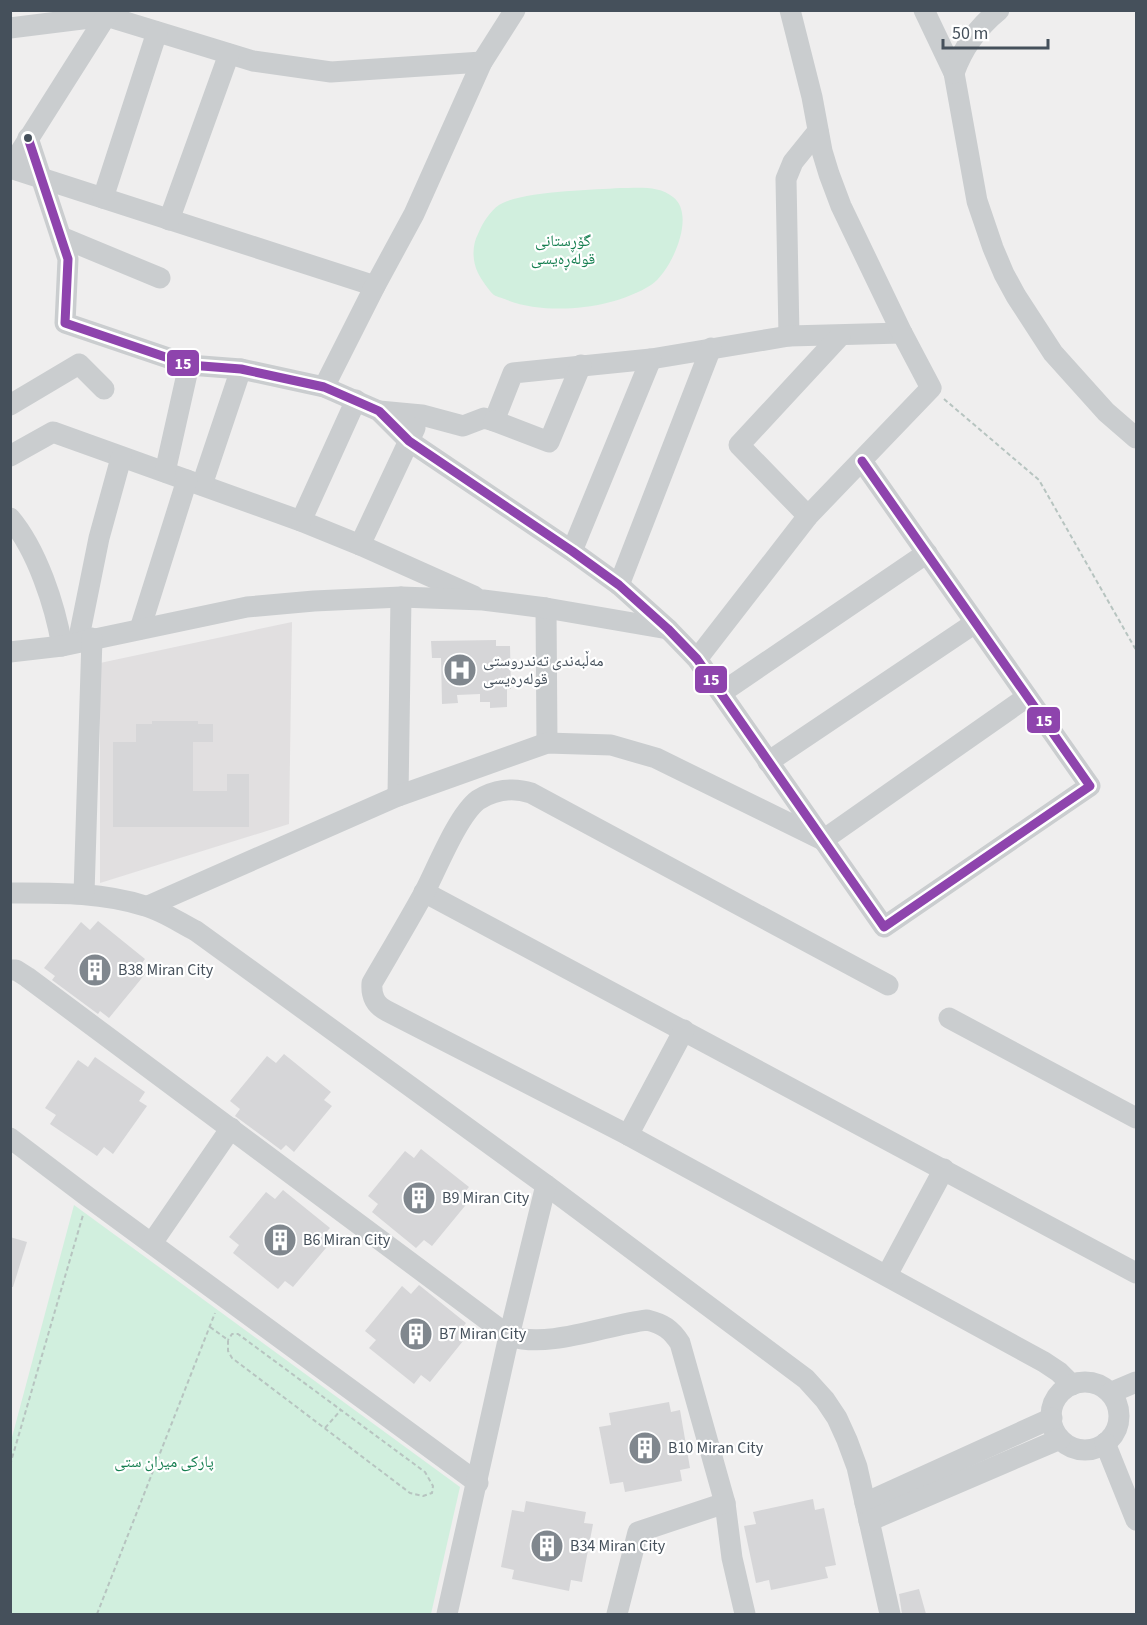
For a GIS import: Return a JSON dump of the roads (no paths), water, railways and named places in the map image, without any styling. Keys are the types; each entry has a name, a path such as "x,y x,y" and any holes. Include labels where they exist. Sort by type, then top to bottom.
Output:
{"street":[{"path":"324,387 414,214 482,62 515,10"},
{"path":"697,659 808,516 931,388 902,333 829,174 790,10"},
{"path":"924,10 954,73 977,201 1004,274 1027,315 1053,353 1106,412 1137,438"},
{"path":"954,73 963,49 970,39 999,10"},
{"path":"10,28 108,14 157,33 253,61 331,72 482,62"},
{"path":"108,14 10,168 375,286"},
{"path":"103,198 157,33"},
{"path":"169,220 229,54"},
{"path":"789,336 786,179 793,162 818,130"},
{"path":"28,138 68,259 65,323 189,365 241,369 324,387 356,400 379,411 409,441 619,585 668,629 697,659 884,927 1090,786 862,461"},
{"path":"61,237 160,278"},
{"path":"494,421 513,373 651,359 789,336 902,333"},
{"path":"808,516 739,445 840,336"},
{"path":"619,585 711,348"},
{"path":"572,551 651,359"},
{"path":"10,405 79,364 104,389"},
{"path":"165,472 189,365"},
{"path":"379,411 422,414 463,426 484,418 549,442 581,365"},
{"path":"140,629 194,482 241,369"},
{"path":"301,521 356,400"},
{"path":"360,545 422,414"},
{"path":"10,456 53,432 301,521 483,600"},
{"path":"84,894 77,642 99,538 121,458"},
{"path":"10,518 25,541 50,595 77,642"},
{"path":"721,693 927,553"},
{"path":"10,652 77,642 247,608 314,600 400,597 483,600 546,608 668,629"},
{"path":"398,796 400,597"},
{"path":"546,608 547,743"},
{"path":"768,762 975,623"},
{"path":"823,840 1027,697"},
{"path":"148,906 398,796 547,743 611,745 656,758 823,840"},
{"path":"888,985 522,790 507,790 492,794 472,806 461,822 372,982 371,991 379,1007 628,1135 887,1275 1044,1362 1072,1385"},
{"path":"424,892 1137,1273"},
{"path":"10,893 84,894 117,898 148,906 196,931 546,1185 806,1379 825,1400 837,1418 857,1467 890,1614"},
{"path":"10,970 16,970 27,977 509,1336 528,1340 546,1340 647,1320 661,1323 672,1331 680,1343 725,1503 732,1558 745,1614"},
{"path":"950,1018 1137,1118"},
{"path":"628,1135 684,1030"},
{"path":"152,1243 231,1128"},
{"path":"10,1138 478,1483"},
{"path":"887,1275 944,1169"},
{"path":"447,1614 509,1336 546,1185"},
{"path":"1110,1393 1137,1382"},
{"path":"1093,1383 1110,1393 1128,1409 1118,1427 1105,1443 1085,1450 1071,1447 1060,1438 1054,1429 1052,1418 1057,1398 1072,1385 1093,1383"},
{"path":"867,1512 1052,1418"},
{"path":"867,1512 1060,1438"},
{"path":"1105,1443 1137,1520"},
{"path":"617,1614 638,1532 725,1503"}],"place":[{"name":"مەڵبەندی تەندروستی قولەرەیسی","path":"460,670"},
{"name":"B38 Miran City","path":"95,970"},
{"name":"B9 Miran City","path":"419,1198"},
{"name":"B6 Miran City","path":"280,1240"},
{"name":"B7 Miran City","path":"416,1334"},
{"name":"B10 Miran City","path":"645,1448"},
{"name":"B34 Miran City","path":"547,1546"}],"park label":[{"name":"گۆڕستانی قولەڕەیسی","path":"563,250"},
{"name":"پارکی میران ستی","path":"164,1462"}]}
